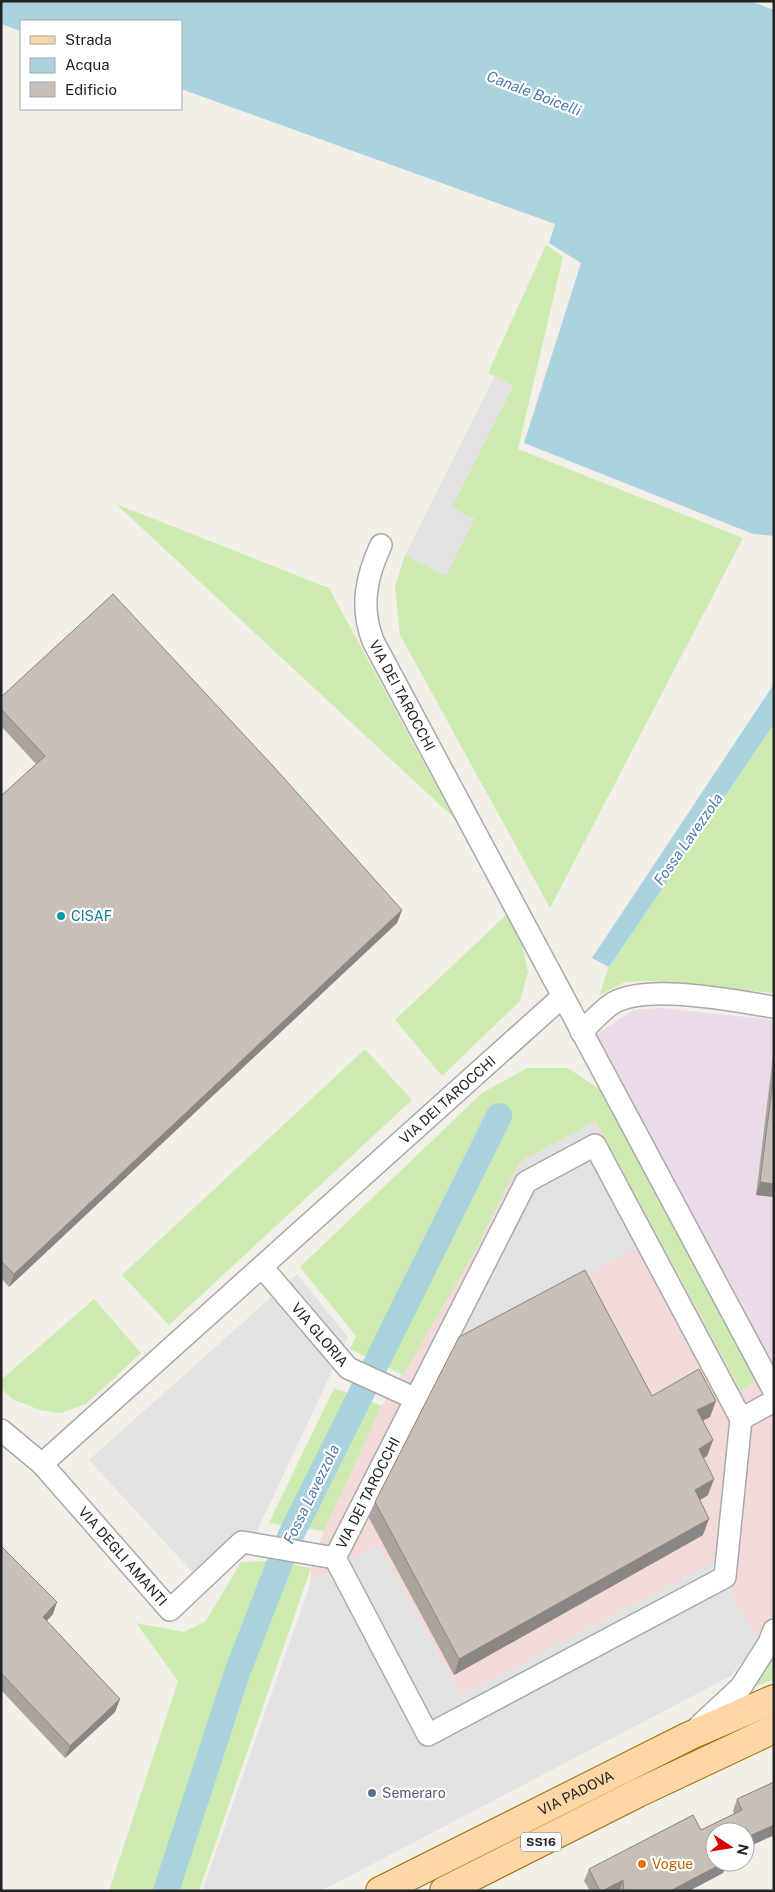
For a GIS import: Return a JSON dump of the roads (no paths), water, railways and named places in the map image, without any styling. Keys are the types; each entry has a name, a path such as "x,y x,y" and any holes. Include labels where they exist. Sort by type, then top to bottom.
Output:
{"main road":[{"name":"VIA PADOVA","path":"380,1891 689,1736 774,1699"},
{"name":"VIA PADOVA","path":"444,1891 638,1793 774,1729"},
{"path":"460,1851 474,1876"}],"street":[{"name":"VIA DEI TAROCCHI","path":"381,545 368,578 366,594 367,624 373,641 774,1391"},
{"path":"581,1032 613,1003 639,996 668,993 774,1006"},
{"name":"VIA DEI TAROCCHI","path":"42,1464 562,997"},
{"name":"VIA DEI TAROCCHI","path":"595,1145 741,1419 725,1577 428,1735 335,1558 526,1182 595,1145"},
{"name":"VIA GLORIA","path":"262,1267 348,1368 416,1399"},
{"path":"741,1419 774,1401"},
{"name":"VIA DEGLI AMANTI","path":"1,1430 42,1464 170,1610 242,1542 335,1558"},
{"path":"689,1736 741,1687 769,1643 774,1630"}],"water":[{"name":"Canale Boicelli","path":"1,1 750,1 774,10 774,536 753,534 524,443 581,263 549,243 555,224 182,89 182,20 20,20 20,31 1,24"},
{"path":"774,684 774,724 609,967 592,958"}],"waterway":[{"name":"Fossa Lavezzola","path":"166,1891 237,1673 289,1539 499,1116"}],"place":[{"name":"CISAF","path":"61,916"},
{"name":"Semeraro","path":"372,1793"},
{"name":"Vogue","path":"642,1864"}]}
